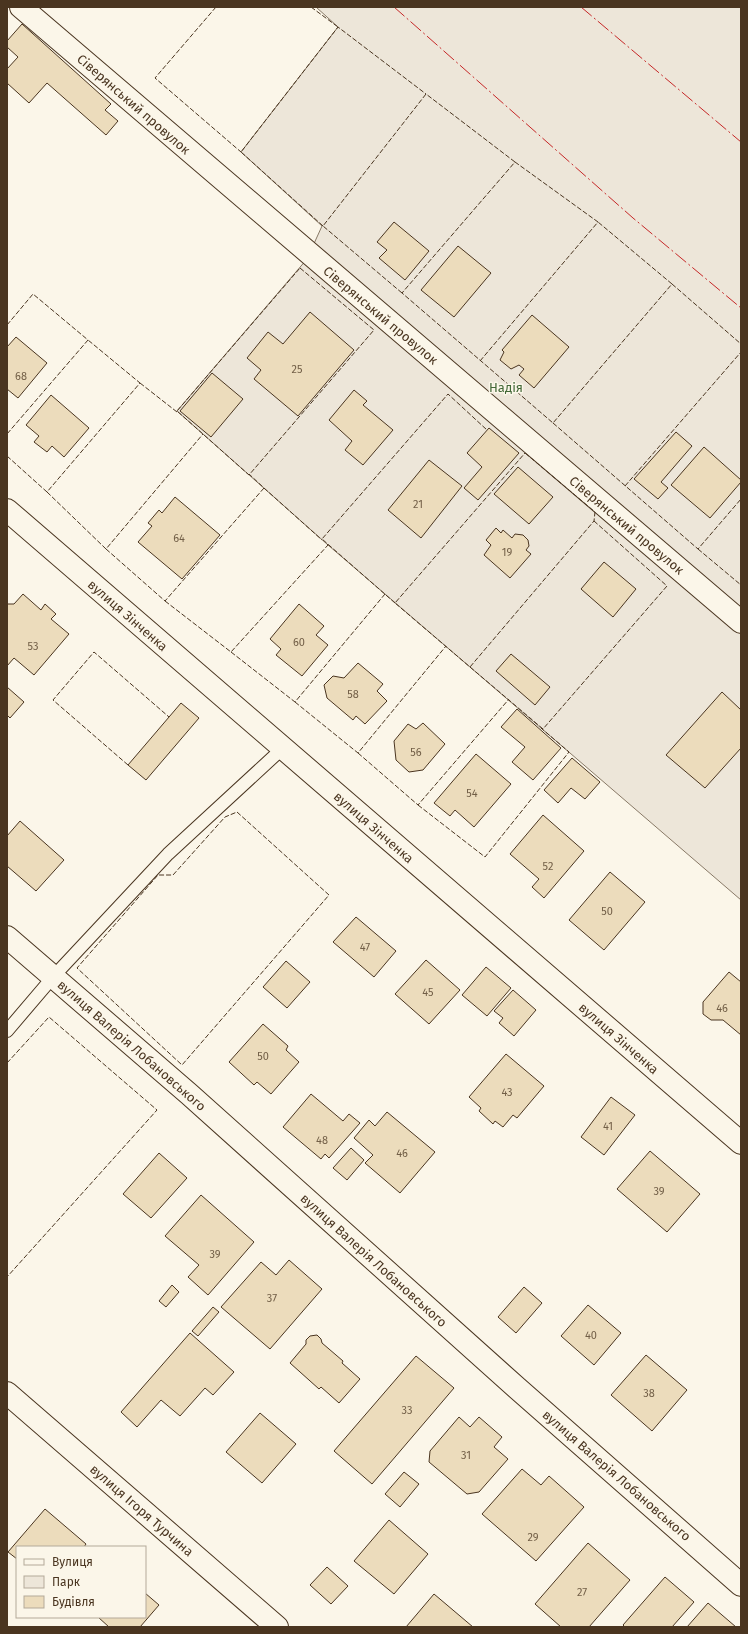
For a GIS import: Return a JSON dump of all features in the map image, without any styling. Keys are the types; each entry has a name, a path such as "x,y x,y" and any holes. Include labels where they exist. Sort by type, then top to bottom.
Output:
{"street":[{"name":"Сіверянський провулок","path":"20,7 741,622"},
{"name":"вулиця Зінченка","path":"7,510 741,1143"},
{"name":"вулиця Валерія Лобановського","path":"7,937 189,1094 517,1388 741,1585"},
{"name":"вулиця Ігоря Турчина","path":"7,1393 277,1627"}],"lane":[{"path":"7,1031 53,977 168,854 283,748"}],"green space":[{"name":"Надія","path":"316,7 741,7 741,900 328,545 177,411 307,259 322,226 241,152 338,27"}],"building":[{"path":"22,24 111,104 105,110 118,121 106,135 47,83 29,103 7,83 7,69 18,57 7,47 7,41"},
{"path":"394,222 429,251 405,280 379,258 387,250 377,242"},
{"path":"458,246 491,273 454,317 421,290"},
{"path":"310,312 354,350 298,416 254,379 261,370 247,358 268,332 283,344"},
{"path":"532,315 569,347 534,388 519,375 524,369 519,365 511,369 500,360 504,352 502,350"},
{"path":"16,337 47,363 18,398 7,389 7,347"},
{"path":"212,373 243,399 211,437 180,411"},
{"path":"354,390 367,401 363,405 393,430 363,465 345,450 352,441 329,420"},
{"path":"51,395 89,428 64,457 52,446 47,452 34,442 39,436 26,425"},
{"path":"489,428 519,453 478,500 464,488 482,467 467,453"},
{"path":"676,432 692,446 661,482 668,488 658,499 634,479"},
{"path":"704,447 741,480 741,482 710,518 671,485"},
{"path":"429,460 462,486 421,538 388,510"},
{"path":"518,467 553,497 529,524 494,494"},
{"path":"175,497 220,535 182,579 138,542 152,526 148,523 159,510 162,513"},
{"path":"496,528 501,533 503,530 512,538 515,534 523,535 528,540 529,546 526,550 531,554 510,578 484,555 491,545 486,540"},
{"path":"604,562 636,589 613,617 581,589"},
{"path":"23,594 41,610 45,604 56,614 51,619 69,634 34,675 14,658 7,666 7,604 14,604"},
{"path":"299,604 324,626 316,635 328,645 302,676 276,655 281,649 270,639"},
{"path":"511,654 550,687 535,705 496,671"},
{"path":"358,663 383,684 377,691 387,701 365,724 356,716 353,720 327,698 324,685 333,676 344,678"},
{"path":"7,687 24,702 10,718 7,715"},
{"path":"722,692 741,710 741,748 705,788 666,755"},
{"path":"181,703 199,718 146,780 128,765"},
{"path":"517,709 561,748 533,780 512,762 525,747 501,727"},
{"path":"423,723 445,744 423,770 409,772 396,760 394,741 408,724 416,729"},
{"path":"476,754 511,784 474,827 455,810 450,816 434,803"},
{"path":"572,758 600,782 585,799 571,788 558,803 544,790"},
{"path":"543,815 584,851 544,898 532,887 539,879 510,854"},
{"path":"20,821 64,860 36,891 7,866 7,836"},
{"path":"610,872 645,902 604,950 569,920"},
{"path":"356,917 396,951 374,977 333,942"},
{"path":"426,960 460,990 429,1024 395,994"},
{"path":"286,961 310,982 287,1008 263,987"},
{"path":"486,967 511,988 487,1016 462,995"},
{"path":"729,972 741,982 741,1035 723,1020 711,1020 703,1014 703,1002"},
{"path":"513,990 536,1010 514,1036 499,1023 503,1018 494,1011"},
{"path":"263,1024 288,1046 286,1050 299,1062 271,1094 257,1082 254,1085 229,1062"},
{"path":"506,1054 544,1086 517,1118 513,1115 503,1127 495,1121 493,1124 479,1111 481,1108 469,1097"},
{"path":"311,1094 343,1121 349,1114 360,1123 329,1158 325,1154 321,1159 283,1127"},
{"path":"611,1097 635,1115 604,1155 581,1137"},
{"path":"387,1112 435,1152 400,1193 365,1163 373,1155 354,1138 369,1120 375,1126"},
{"path":"351,1148 364,1160 347,1180 333,1168"},
{"path":"650,1151 700,1194 667,1232 617,1189"},
{"path":"159,1153 187,1178 151,1218 123,1194"},
{"path":"201,1195 254,1242 208,1295 188,1277 199,1265 165,1236"},
{"path":"289,1260 322,1289 270,1349 221,1307 261,1262 276,1275"},
{"path":"172,1285 179,1292 166,1307 159,1301"},
{"path":"524,1287 542,1303 516,1333 498,1317"},
{"path":"588,1305 621,1333 594,1365 561,1336"},
{"path":"213,1307 219,1312 198,1336 192,1331"},
{"path":"190,1333 234,1372 213,1395 205,1388 180,1416 161,1400 137,1427 121,1412"},
{"path":"317,1335 321,1339 322,1343 343,1361 342,1363 360,1379 339,1403 321,1387 319,1389 290,1363 306,1344 306,1340 310,1336"},
{"path":"646,1355 687,1390 652,1431 611,1395"},
{"path":"416,1356 454,1388 372,1484 334,1451"},
{"path":"260,1413 296,1444 262,1483 226,1452"},
{"path":"459,1417 470,1427 479,1417 502,1437 494,1447 508,1459 479,1492 467,1494 429,1462 430,1451"},
{"path":"522,1469 541,1485 549,1476 584,1507 536,1561 482,1514"},
{"path":"404,1472 419,1484 400,1507 385,1494"},
{"path":"45,1509 86,1544 85,1546 16,1546 16,1558 8,1552"},
{"path":"389,1520 428,1554 394,1594 354,1561"},
{"path":"588,1543 630,1580 589,1627 561,1627 535,1604"},
{"path":"327,1567 348,1586 331,1604 310,1585"},
{"path":"665,1577 694,1602 672,1627 625,1627 623,1625"},
{"path":"146,1594 159,1605 140,1627 109,1627 99,1618 146,1618"},
{"path":"434,1594 473,1627 406,1627"},
{"path":"708,1603 736,1627 687,1627"}],"fence":[{"path":"216,7 155,78 241,152"},
{"path":"311,7 338,27"},
{"path":"323,226 241,152 338,27 426,94"},
{"path":"402,293 323,226 426,94 515,162"},
{"path":"480,361 598,222 515,162 402,293 553,423 672,284 598,222"},
{"path":"300,268 374,330 249,475 177,411 300,268"},
{"path":"672,284 741,344"},
{"path":"7,325 33,294 88,340 7,434"},
{"path":"7,456 47,492 140,383 88,340"},
{"path":"625,486 741,352"},
{"path":"140,383 177,412"},
{"path":"395,603 322,539 448,394 487,430"},
{"path":"553,423 698,549 741,499"},
{"path":"47,492 106,549 203,434"},
{"path":"525,453 595,512 594,521 470,667 395,603 525,453"},
{"path":"106,549 165,601 264,488 249,474"},
{"path":"264,488 322,540"},
{"path":"470,667 543,729 667,586 594,521"},
{"path":"165,601 231,652 328,545 327,544"},
{"path":"698,549 741,585"},
{"path":"231,652 295,702 385,594"},
{"path":"295,702 358,753 446,646"},
{"path":"128,765 53,700 94,652 169,717"},
{"path":"358,753 418,805 509,699"},
{"path":"418,805 485,857 569,752 541,728"},
{"path":"237,812 329,895 182,1065 77,968 158,875 173,875 225,817 237,812"},
{"path":"7,1063 49,1017 157,1110 7,1277"}],"power":[{"path":"394,7 633,218 741,308"},
{"path":"581,7 741,142"}]}
